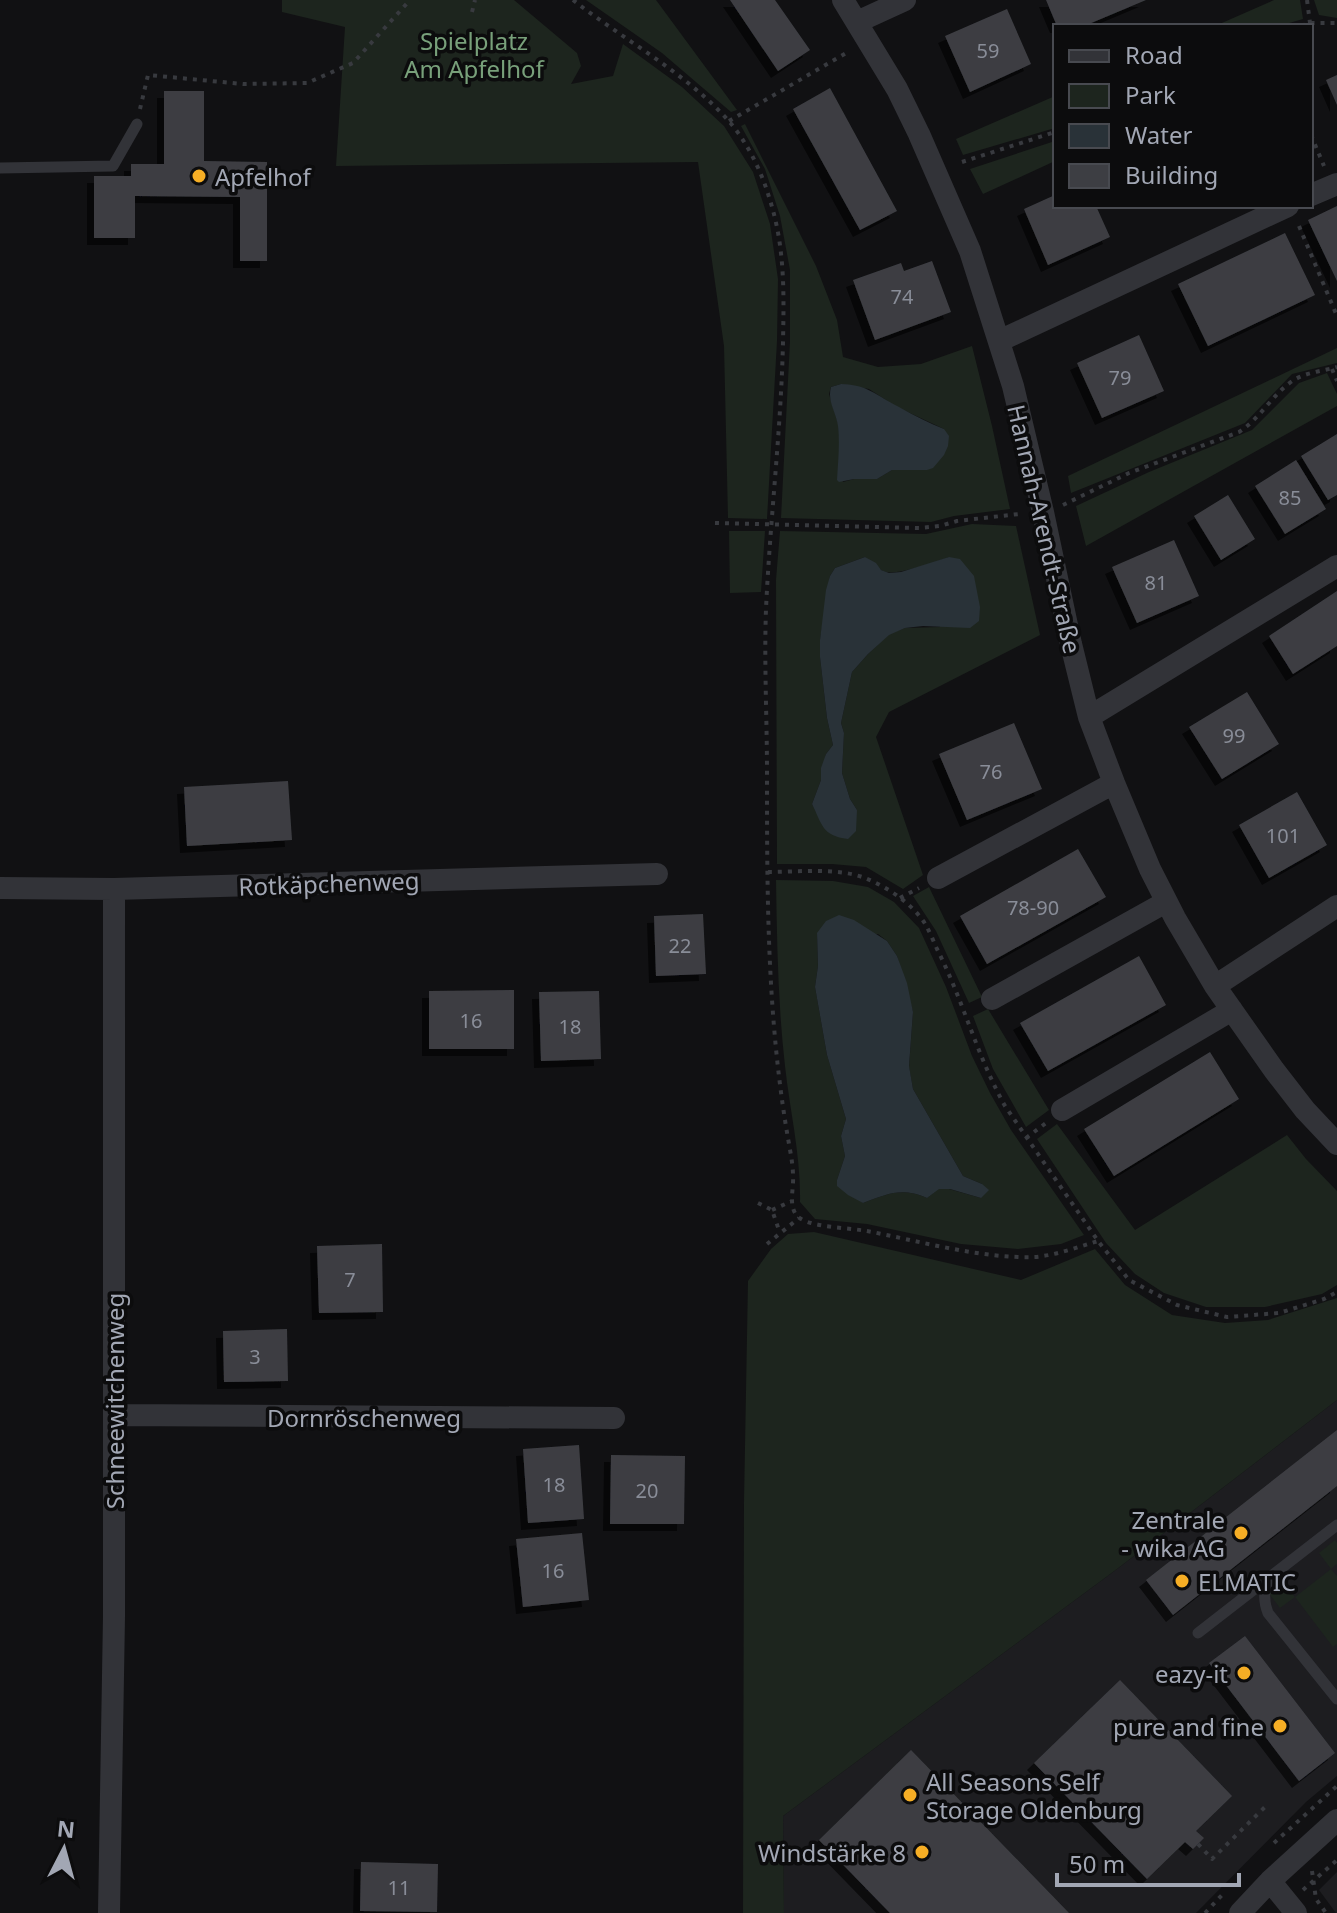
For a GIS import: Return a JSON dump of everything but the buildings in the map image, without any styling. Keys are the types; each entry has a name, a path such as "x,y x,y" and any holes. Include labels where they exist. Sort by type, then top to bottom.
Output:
{"street":[{"name":"Hannah-Arendt-Straße","path":"843,0 897,89 970,251 1013,386 1089,717 1150,869 1215,986 1274,1070 1337,1144"},
{"path":"863,32 905,0"},
{"path":"1313,194 1335,185"},
{"path":"999,341 1292,213"},
{"path":"1089,717 1337,566"},
{"path":"938,878 1114,783"},
{"name":"Rotkäpchenweg","path":"0,888 114,889 657,874"},
{"name":"Schneewitchenweg","path":"109,1913 114,1616 114,889"},
{"path":"992,999 1166,902"},
{"path":"1215,986 1337,906"},
{"path":"1062,1110 1232,1010"},
{"name":"Dornröschenweg","path":"114,1415 614,1418"},
{"path":"1240,1913 1337,1820"},
{"path":"1270,1881 1292,1908"}],"lane":[{"path":"0,168 113,166 137,124"},
{"path":"1198,1633 1337,1525"},
{"path":"1323,1536 1337,1534"},
{"path":"1269,1578 1264,1596 1268,1613 1337,1699"}],"path":[{"path":"137,124 148,75 243,84 307,83 353,63 410,0"},
{"path":"472,12 475,0"},
{"path":"573,0 682,79 729,121 753,159 770,199 777,229 784,271 782,375 766,613 768,950 780,1092 793,1173 794,1211 809,1223 1006,1255 1037,1257 1098,1241"},
{"path":"1307,0 1310,23"},
{"path":"1307,24 1337,23"},
{"path":"729,121 863,32"},
{"path":"962,162 1053,133"},
{"path":"1313,139 1335,185"},
{"path":"1292,213 1337,316"},
{"path":"715,523 919,528 1043,512 1129,473 1239,432 1252,424 1297,378 1335,368 1337,381"},
{"path":"768,872 834,873 863,877 888,889 908,904 924,922 1005,1106 1098,1241 1129,1280 1177,1305 1227,1317 1279,1313 1337,1292"},
{"path":"772,1210 792,1201"},
{"path":"758,1203 772,1210 780,1233"},
{"path":"767,1244 799,1218"},
{"path":"1198,1844 1212,1859 1267,1805"},
{"path":"1292,1908 1314,1880 1337,1860"},
{"path":"1314,1880 1316,1899 1326,1913"}],"shaded area":[{"path":"1337,1400 1337,1776 1306,1802 1196,1913 784,1913 783,1816 1117,1569"},
{"path":"1337,1872 1337,1913 1336,1913 1319,1890"}],"green space":[{"name":"Spielplatz Am Apfelhof","path":"282,0 514,0 577,53 581,66 571,84 613,76 623,44 682,87 724,126 753,172 770,224 778,279 767,519 728,518 724,346 698,162 336,166 345,27 282,12"},
{"path":"586,0 656,0 737,110 731,112 662,53"},
{"path":"1274,0 1300,0 1303,19 1286,24 1220,24"},
{"path":"1314,0 1337,0 1337,18 1319,15"},
{"path":"1053,97 1053,129 963,155 956,139"},
{"path":"745,124 816,266 837,320 843,357 878,367 921,364 972,346 1010,509 931,522 781,518 790,341 790,270 780,216 765,169 741,126","holes":["841,384 869,389 895,406 944,429 927,470 892,470 877,479 843,482 838,423 829,394 831,387"]},
{"path":"1053,142 1053,162 983,194 970,169"},
{"path":"1337,348 1337,363 1292,374 1245,423 1071,493 1068,476"},
{"path":"1327,373 1337,394 1337,406 1086,546 1076,506 1252,430 1299,383"},
{"path":"972,524 1016,526 1040,635 889,712 876,737 923,875 903,889 866,867 777,864 776,580 780,531 926,534","holes":["865,557 886,572 917,568 949,557 940,627 905,628 889,634 852,672 841,723 844,733 842,773 857,810 817,813 812,804 826,754 833,745 820,657 830,576 835,568"]},
{"path":"729,531 765,531 761,592 730,593"},
{"path":"776,880 833,881 868,887 894,902 919,928 990,1093 1011,1130 1084,1235 1061,1244 1018,1249 961,1244 867,1224 815,1219 800,1202 781,1020","holes":["817,933 878,934 897,956 913,1012 909,1067 913,1089 963,1176 982,1184 981,1198 938,1189 927,1198 902,1192 863,1203 837,1180 845,1156 841,1136 846,1119 827,1055 815,987"]},
{"path":"929,887 982,997 969,1003 936,931 913,896"},
{"path":"988,1009 1049,1110 1026,1127 993,1069 973,1016"},
{"path":"1057,1124 1135,1230 1287,1135 1337,1191 1337,1285 1322,1294 1265,1307 1206,1307 1164,1293 1135,1274 1106,1243 1037,1139"},
{"path":"814,1232 1021,1280 1095,1249 1125,1285 1172,1315 1225,1323 1268,1320 1337,1298 1337,1400 1117,1569 783,1816 784,1913 743,1913 748,1281 771,1249 788,1234"},
{"path":"1335,1540 1337,1564 1331,1569 1319,1553"},
{"path":"1331,1569 1337,1576 1337,1644 1333,1647 1295,1597"},
{"path":"1282,1582 1295,1597 1280,1608 1268,1592"}],"water":[{"path":"841,384 865,389 944,429 949,436 944,455 933,468 927,470 892,470 877,479 839,482 838,426 830,392 831,387"},
{"path":"865,557 889,573 949,557 960,559 974,576 980,607 979,621 970,628 923,626 905,628 889,635 852,672 841,723 844,733 842,773 857,810 856,831 848,839 828,832 812,804 821,780 821,768 833,745 827,718 820,640 830,576 835,568"},
{"path":"839,915 854,920 887,941 897,956 913,1012 909,1066 913,1089 963,1176 989,1190 981,1198 939,1189 927,1198 902,1192 863,1203 837,1186 845,1156 841,1136 846,1119 827,1055 815,987 817,933 826,921"}],"place":[{"name":"Apfelhof","path":"199,176"},
{"name":"Zentrale - wika AG","path":"1241,1533"},
{"name":"ELMATIC","path":"1182,1581"},
{"name":"eazy-it","path":"1244,1673"},
{"name":"pure and fine","path":"1280,1726"},
{"name":"All Seasons Self Storage Oldenburg","path":"910,1795"},
{"name":"Windstärke 8","path":"922,1852"}]}
